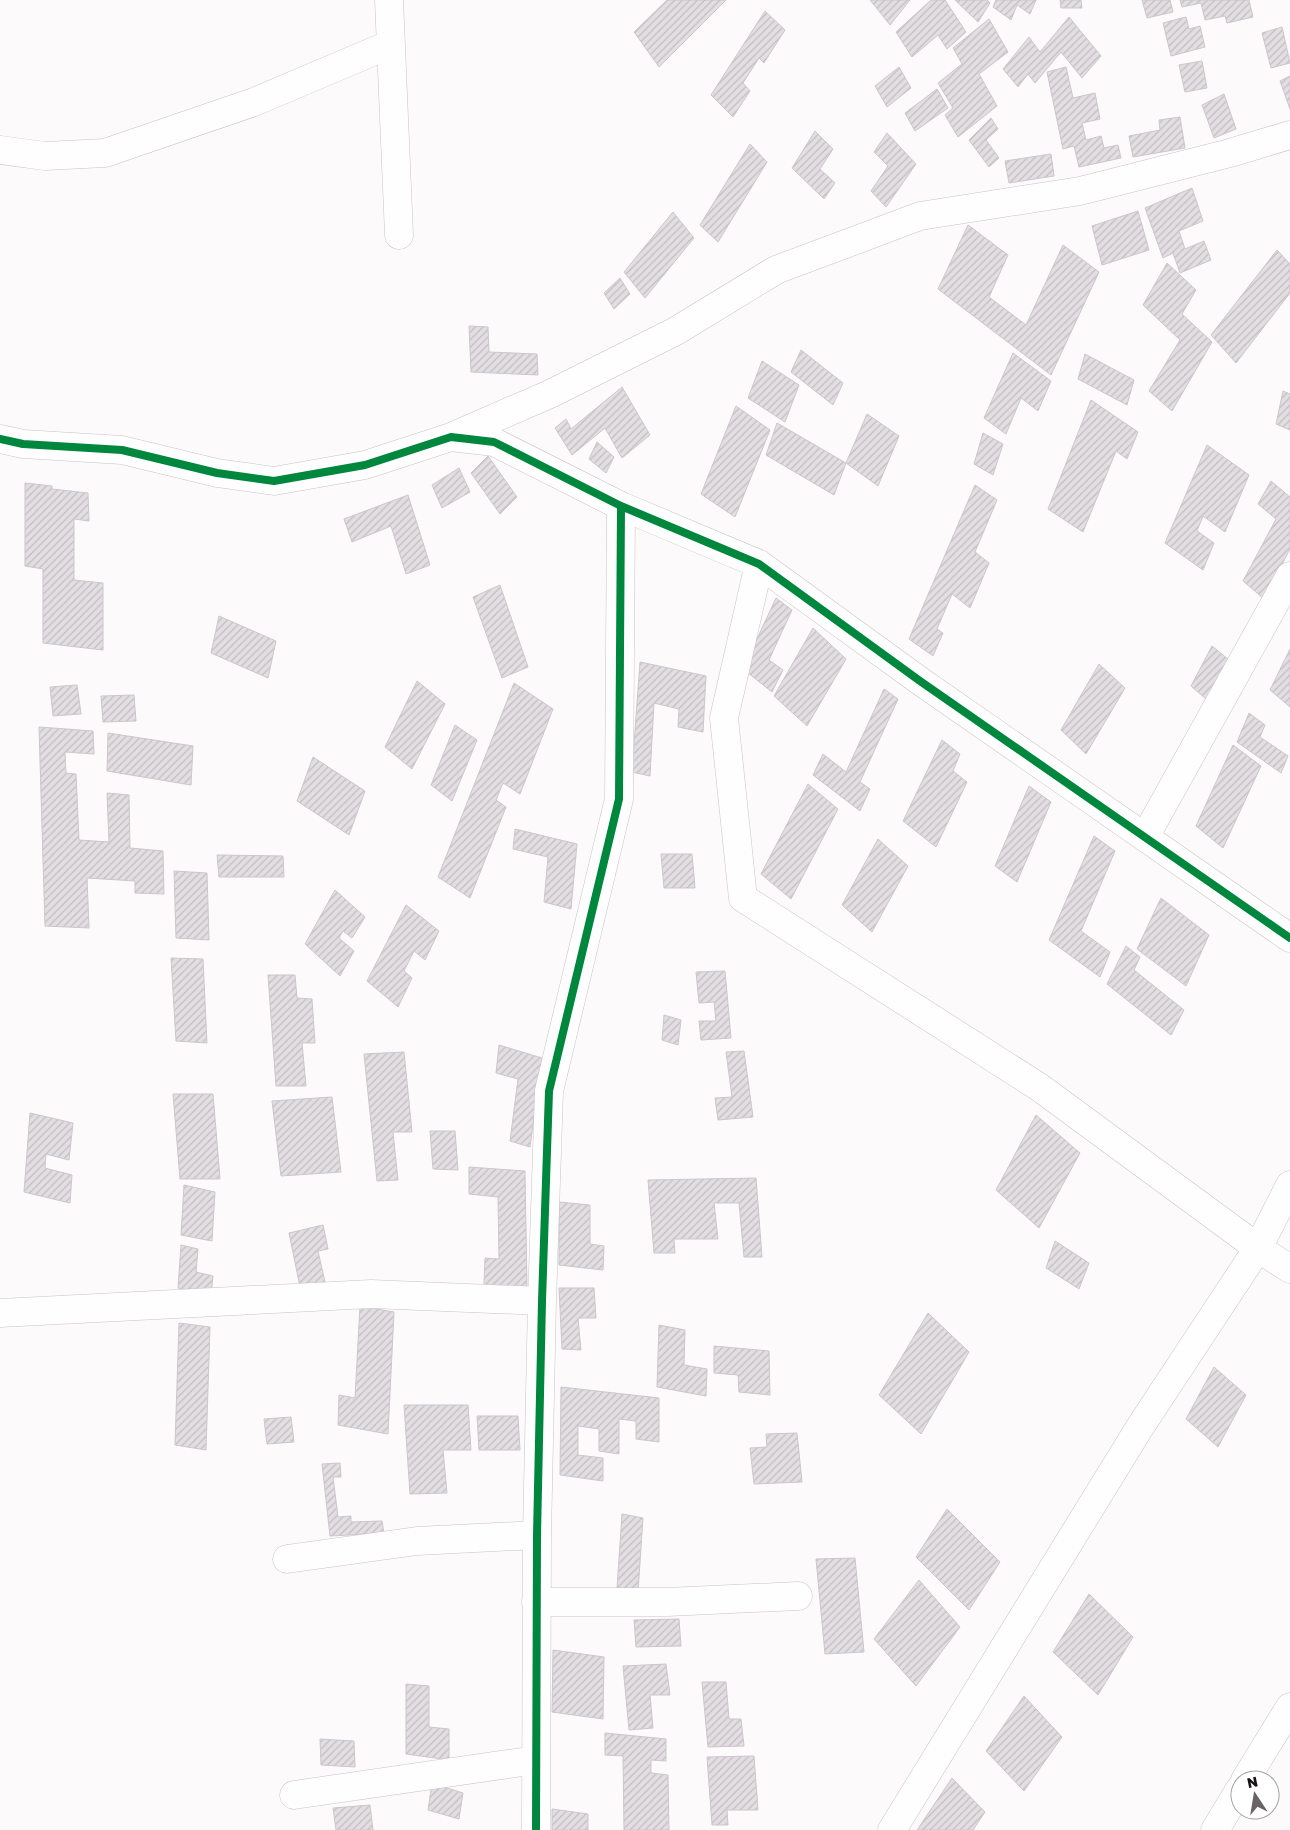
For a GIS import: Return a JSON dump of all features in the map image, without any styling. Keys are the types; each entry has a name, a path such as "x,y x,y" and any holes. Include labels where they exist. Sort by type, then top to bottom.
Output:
{"street":[{"path":"388,0 399,235"},
{"path":"0,150 45,156 105,153 254,102 390,44"},
{"path":"0,439 23,444 122,450 217,472 274,481 365,465 451,437 550,394 676,331 776,270 920,216 1080,191 1230,153 1290,135"},
{"path":"451,437 494,442 621,506 759,564 920,681 1290,938"},
{"path":"536,1830 537,1535 549,1091 619,799 621,506"},
{"path":"759,564 724,718 743,898 1039,1087 1258,1248 1290,1269"},
{"path":"1145,837 1290,576"},
{"path":"892,1830 1140,1427 1258,1248 1290,1185"},
{"path":"0,1313 371,1294 542,1301"},
{"path":"286,1559 417,1541 537,1535"},
{"path":"536,1602 667,1602 798,1596"},
{"path":"1251,1770 1290,1707"},
{"path":"294,1795 536,1760"},
{"path":"1215,1830 1230,1805"}],"building":[{"path":"667,0 726,0 659,67 634,32"},
{"path":"870,0 910,0 890,25"},
{"path":"931,0 945,0 966,32 947,49 938,35 912,57 896,32"},
{"path":"955,0 987,0 990,3 978,22"},
{"path":"996,0 1036,0 1030,14 1017,5 1011,20 993,7"},
{"path":"1060,0 1081,0 1082,8 1061,8"},
{"path":"1142,0 1170,0 1173,12 1147,18"},
{"path":"1180,0 1249,0 1253,17 1227,23 1225,16 1205,20 1201,3 1182,7"},
{"path":"765,11 785,30 764,63 759,58 743,83 750,91 733,117 711,95"},
{"path":"1069,17 1101,56 1082,78 1061,52 1035,83 1028,74 1018,87 1003,69 1029,37 1040,52"},
{"path":"1186,17 1189,29 1200,26 1205,47 1171,56 1163,23"},
{"path":"989,19 1008,52 979,74 997,106 958,137 945,115 953,108 938,83 962,64 953,48"},
{"path":"1282,27 1290,63 1271,68 1262,33"},
{"path":"1202,61 1207,88 1185,92 1179,65"},
{"path":"899,67 911,88 887,107 875,86"},
{"path":"1066,67 1073,98 1095,93 1100,119 1082,123 1086,140 1101,136 1104,148 1118,145 1121,158 1079,167 1074,146 1063,149 1047,72"},
{"path":"1290,76 1290,109 1280,81"},
{"path":"937,89 948,108 915,131 905,113"},
{"path":"1224,94 1236,129 1214,138 1202,105"},
{"path":"1180,117 1185,148 1133,157 1129,136 1160,130 1159,120"},
{"path":"991,118 998,129 986,140 999,158 989,167 969,140"},
{"path":"815,131 833,149 820,169 835,183 824,199 792,168"},
{"path":"887,133 916,164 886,207 871,191 888,166 874,152"},
{"path":"750,144 767,162 718,242 700,225"},
{"path":"1051,154 1054,176 1009,183 1005,161"},
{"path":"1192,188 1203,221 1179,231 1185,249 1204,241 1211,260 1180,273 1173,253 1163,258 1145,208"},
{"path":"1138,211 1149,250 1102,265 1092,226"},
{"path":"673,212 694,238 645,298 624,272"},
{"path":"968,225 1008,255 989,297 1026,325 1063,245 1099,272 1051,375 938,289"},
{"path":"1277,250 1290,264 1290,293 1236,363 1211,335"},
{"path":"1167,263 1196,290 1182,314 1212,342 1172,411 1149,391 1180,340 1143,305"},
{"path":"620,278 630,294 614,309 604,293"},
{"path":"469,326 488,327 489,352 537,354 538,375 471,372"},
{"path":"801,350 843,383 833,405 791,372"},
{"path":"1013,353 1051,381 1038,411 1021,398 1006,434 984,418"},
{"path":"1085,354 1134,380 1127,405 1078,379"},
{"path":"762,361 799,385 785,422 748,398"},
{"path":"622,387 650,435 622,458 605,428 572,455 555,428 566,419 571,429"},
{"path":"1283,391 1290,394 1290,430 1276,424"},
{"path":"1091,400 1138,432 1127,459 1116,451 1083,532 1048,509"},
{"path":"736,406 770,430 735,517 701,494"},
{"path":"867,414 899,436 878,486 846,463"},
{"path":"777,423 846,463 834,495 766,455"},
{"path":"983,433 1003,444 993,475 974,464"},
{"path":"597,442 614,457 606,473 589,459"},
{"path":"1207,445 1249,475 1225,532 1203,516 1197,531 1214,543 1203,570 1165,543"},
{"path":"488,456 517,497 500,514 471,473"},
{"path":"459,468 470,492 442,508 432,485"},
{"path":"1271,481 1290,497 1290,549 1264,599 1243,581 1276,519 1258,504"},
{"path":"25,483 52,486 52,489 88,493 89,521 74,519 74,580 103,583 103,650 43,643 43,569 25,566"},
{"path":"975,485 997,500 975,552 989,563 970,608 952,594 937,629 943,633 933,656 909,639"},
{"path":"408,495 430,565 406,574 391,526 352,542 344,519"},
{"path":"500,585 528,667 502,678 473,597"},
{"path":"776,598 792,610 769,660 783,670 772,692 743,669"},
{"path":"219,616 276,641 268,678 211,653"},
{"path":"813,628 846,659 807,726 774,696"},
{"path":"1212,646 1229,660 1207,700 1191,686"},
{"path":"1290,649 1290,707 1270,690"},
{"path":"640,662 706,676 703,732 678,727 679,709 654,703 650,776 632,772"},
{"path":"1099,664 1125,688 1086,754 1061,730"},
{"path":"417,681 445,704 412,769 385,747"},
{"path":"514,683 553,709 520,794 503,783 496,800 506,807 470,898 438,877"},
{"path":"77,685 81,714 53,716 50,687"},
{"path":"884,689 898,699 860,782 870,789 860,811 813,775 823,754 846,772"},
{"path":"134,695 136,721 103,722 101,696"},
{"path":"1249,713 1265,725 1260,737 1288,756 1281,773 1237,742"},
{"path":"455,725 477,740 452,801 431,785"},
{"path":"39,727 93,731 94,754 65,752 66,773 76,774 79,840 109,842 107,793 129,795 130,848 163,851 164,894 135,893 135,881 87,878 89,928 45,926"},
{"path":"108,733 193,746 191,785 107,771"},
{"path":"942,740 960,754 953,771 967,782 936,847 903,821"},
{"path":"1233,745 1261,766 1223,848 1196,826"},
{"path":"313,757 365,791 349,835 297,801"},
{"path":"808,784 838,809 791,899 761,874"},
{"path":"1029,786 1051,802 1017,882 995,866"},
{"path":"515,829 577,844 571,909 544,902 548,857 513,849"},
{"path":"1094,836 1115,851 1081,931 1110,952 1100,977 1049,940"},
{"path":"878,839 908,866 872,932 842,905"},
{"path":"661,854 692,854 695,888 664,888"},
{"path":"217,855 283,856 284,877 219,877"},
{"path":"174,871 207,873 209,940 176,938"},
{"path":"335,890 365,917 352,938 343,931 339,938 354,951 340,976 305,944"},
{"path":"1161,898 1209,935 1186,986 1137,949"},
{"path":"406,905 439,931 425,960 414,951 404,971 412,978 398,1007 367,981"},
{"path":"1126,946 1140,957 1134,970 1184,1010 1171,1035 1107,984"},
{"path":"171,958 203,959 207,1043 176,1041"},
{"path":"725,971 731,1038 701,1040 699,1021 716,1021 714,1002 699,1003 696,972"},
{"path":"268,975 295,975 297,998 312,999 315,1043 302,1043 306,1086 276,1086"},
{"path":"664,1015 681,1020 678,1045 662,1040"},
{"path":"499,1045 542,1058 530,1147 510,1141 518,1079 496,1073"},
{"path":"744,1051 753,1117 718,1120 715,1098 732,1097 726,1052"},
{"path":"404,1052 412,1132 393,1132 398,1180 377,1181 364,1054"},
{"path":"173,1094 213,1094 220,1179 180,1179"},
{"path":"332,1097 341,1172 281,1176 272,1101"},
{"path":"30,1113 73,1123 69,1160 46,1154 45,1168 72,1175 70,1203 24,1192"},
{"path":"1036,1115 1080,1153 1039,1228 996,1190"},
{"path":"430,1131 455,1131 458,1170 433,1169"},
{"path":"469,1167 525,1171 527,1288 484,1285 485,1258 499,1259 498,1197 469,1194"},
{"path":"756,1178 762,1257 744,1257 739,1203 714,1203 718,1239 674,1239 675,1253 654,1253 648,1180"},
{"path":"184,1185 215,1192 212,1241 181,1235"},
{"path":"559,1202 590,1205 590,1244 604,1246 603,1270 559,1265"},
{"path":"323,1225 328,1249 318,1251 325,1282 300,1287 289,1233"},
{"path":"1055,1241 1089,1263 1079,1289 1046,1268"},
{"path":"181,1245 198,1249 196,1272 213,1276 211,1295 178,1288"},
{"path":"559,1288 594,1288 596,1318 578,1318 581,1350 562,1349"},
{"path":"360,1306 394,1312 388,1434 338,1425 339,1395 355,1398"},
{"path":"928,1313 969,1352 921,1434 879,1395"},
{"path":"179,1323 210,1327 206,1450 175,1445"},
{"path":"659,1325 685,1330 684,1365 707,1369 706,1396 657,1387"},
{"path":"714,1346 769,1351 770,1395 739,1392 738,1375 714,1373"},
{"path":"1214,1367 1246,1395 1218,1447 1186,1419"},
{"path":"561,1387 659,1398 659,1442 636,1439 636,1421 619,1419 619,1454 599,1451 599,1429 578,1426 578,1455 603,1458 603,1481 560,1475"},
{"path":"404,1405 468,1405 471,1450 443,1450 447,1493 410,1494"},
{"path":"477,1416 518,1416 520,1450 479,1450"},
{"path":"291,1417 294,1442 267,1444 264,1419"},
{"path":"797,1433 802,1482 754,1484 750,1448 767,1447 766,1434"},
{"path":"340,1463 341,1477 333,1477 338,1517 351,1516 351,1522 382,1521 384,1533 330,1536 322,1464"},
{"path":"947,1509 1000,1562 969,1610 916,1557"},
{"path":"622,1514 643,1518 638,1592 617,1588"},
{"path":"855,1558 864,1652 825,1654 816,1559"},
{"path":"919,1580 960,1627 916,1686 874,1639"},
{"path":"1089,1594 1133,1637 1098,1695 1053,1652"},
{"path":"679,1619 681,1646 636,1647 634,1620"},
{"path":"553,1650 604,1657 603,1719 552,1712"},
{"path":"666,1664 670,1695 650,1695 653,1728 629,1730 623,1666"},
{"path":"702,1682 726,1682 729,1719 741,1719 744,1746 708,1747"},
{"path":"406,1684 429,1686 429,1727 449,1729 449,1760 406,1754"},
{"path":"1024,1696 1062,1737 1024,1791 986,1751"},
{"path":"605,1733 666,1739 666,1761 651,1760 651,1773 668,1775 669,1830 624,1830 623,1756 605,1755"},
{"path":"320,1739 354,1741 355,1767 321,1765"},
{"path":"754,1756 758,1810 727,1810 728,1825 712,1825 707,1757"},
{"path":"952,1778 985,1812 973,1830 917,1830"},
{"path":"432,1783 463,1793 459,1819 428,1810"},
{"path":"370,1805 373,1830 336,1830 333,1808"},
{"path":"552,1809 588,1814 588,1830 552,1830"}],"cycle path":[{"path":"0,439 23,444 122,450 217,473 274,481 365,465 451,437 494,442 621,506 759,564 920,681 1290,938"},
{"path":"536,1830 537,1535 549,1091 619,799 621,506"}]}
